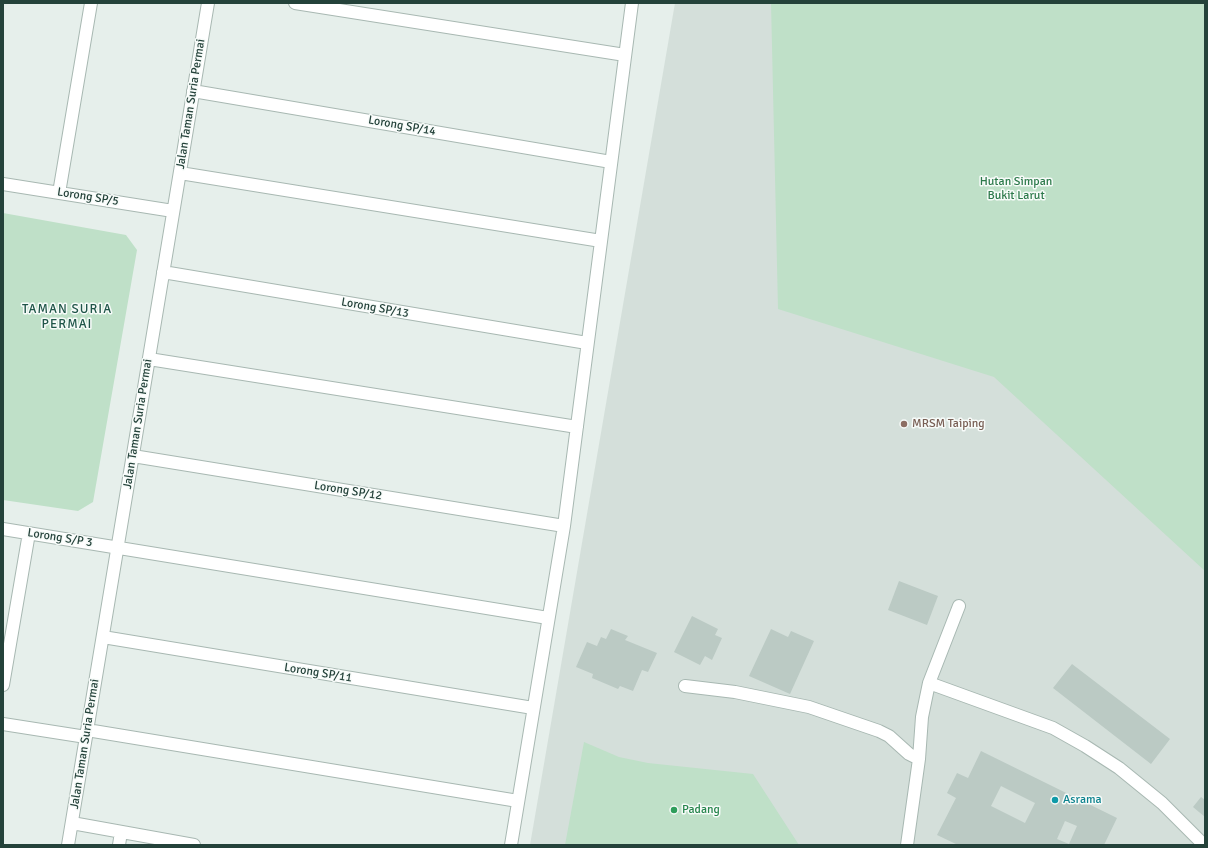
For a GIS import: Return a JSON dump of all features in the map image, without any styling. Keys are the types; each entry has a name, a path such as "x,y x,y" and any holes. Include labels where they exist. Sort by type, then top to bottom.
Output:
{"street":[{"path":"59,193 91,3"},
{"name":"Jalan Taman Suria Permai","path":"68,845 208,3"},
{"path":"295,3 625,55"},
{"path":"511,845 564,526 632,3"},
{"name":"Lorong SP/14","path":"193,91 611,162"},
{"path":"180,173 601,241"},
{"name":"Lorong SP/5","path":"3,184 173,211"},
{"name":"Lorong SP/13","path":"163,272 588,343"},
{"path":"149,358 577,427"},
{"name":"Lorong SP/12","path":"133,456 564,526"},
{"name":"Lorong S/P 3","path":"3,529 118,546 548,618"},
{"path":"3,685 29,533"},
{"path":"907,845 919,759 922,717 929,683 959,606"},
{"name":"Lorong SP/11","path":"103,637 533,708"},
{"path":"929,683 1053,728 1085,746 1119,768 1156,798 1204,845"},
{"path":"685,686 735,692 809,707 879,731 888,736 909,754 919,759"},
{"path":"3,724 87,734 518,802"},
{"path":"72,824 194,845"},
{"path":"119,845 121,832"}],"shaded area":[{"name":"MRSM Taiping","path":"675,3 1205,3 1205,845 530,845"}],"green space":[{"name":"Hutan Simpan Bukit Larut","path":"771,3 1205,3 1205,571 994,377 778,309"},
{"path":"3,213 126,235 137,250 93,502 78,511 3,500"},
{"name":"Padang","path":"584,742 619,757 648,763 753,774 799,845 565,845"}],"building":[{"path":"899,581 938,596 927,625 888,610"},
{"path":"692,616 718,629 715,635 722,638 712,660 705,656 700,665 674,652"},
{"path":"611,629 628,636 625,640 657,653 648,672 642,670 633,691 620,686 618,689 592,678 593,674 576,667 587,642 597,646 601,637 606,639"},
{"path":"771,629 788,637 791,631 814,641 790,694 749,676"},
{"path":"1072,664 1170,739 1151,764 1053,688"},
{"name":"Asrama","path":"981,751 1117,818 1104,845 958,845 937,835 956,798 947,793 957,773 968,778","holes":["1001,786 1035,803 1025,823 991,806","1065,821 1077,826 1069,844 1057,839"]},
{"path":"1201,797 1205,800 1205,817 1193,807"}],"place":[{"name":"MRSM Taiping","path":"904,424"},
{"name":"Asrama","path":"1055,800"},
{"name":"Padang","path":"674,810"}],"district":[{"name":"TAMAN SURIA PERMAI","path":"67,318"}]}
